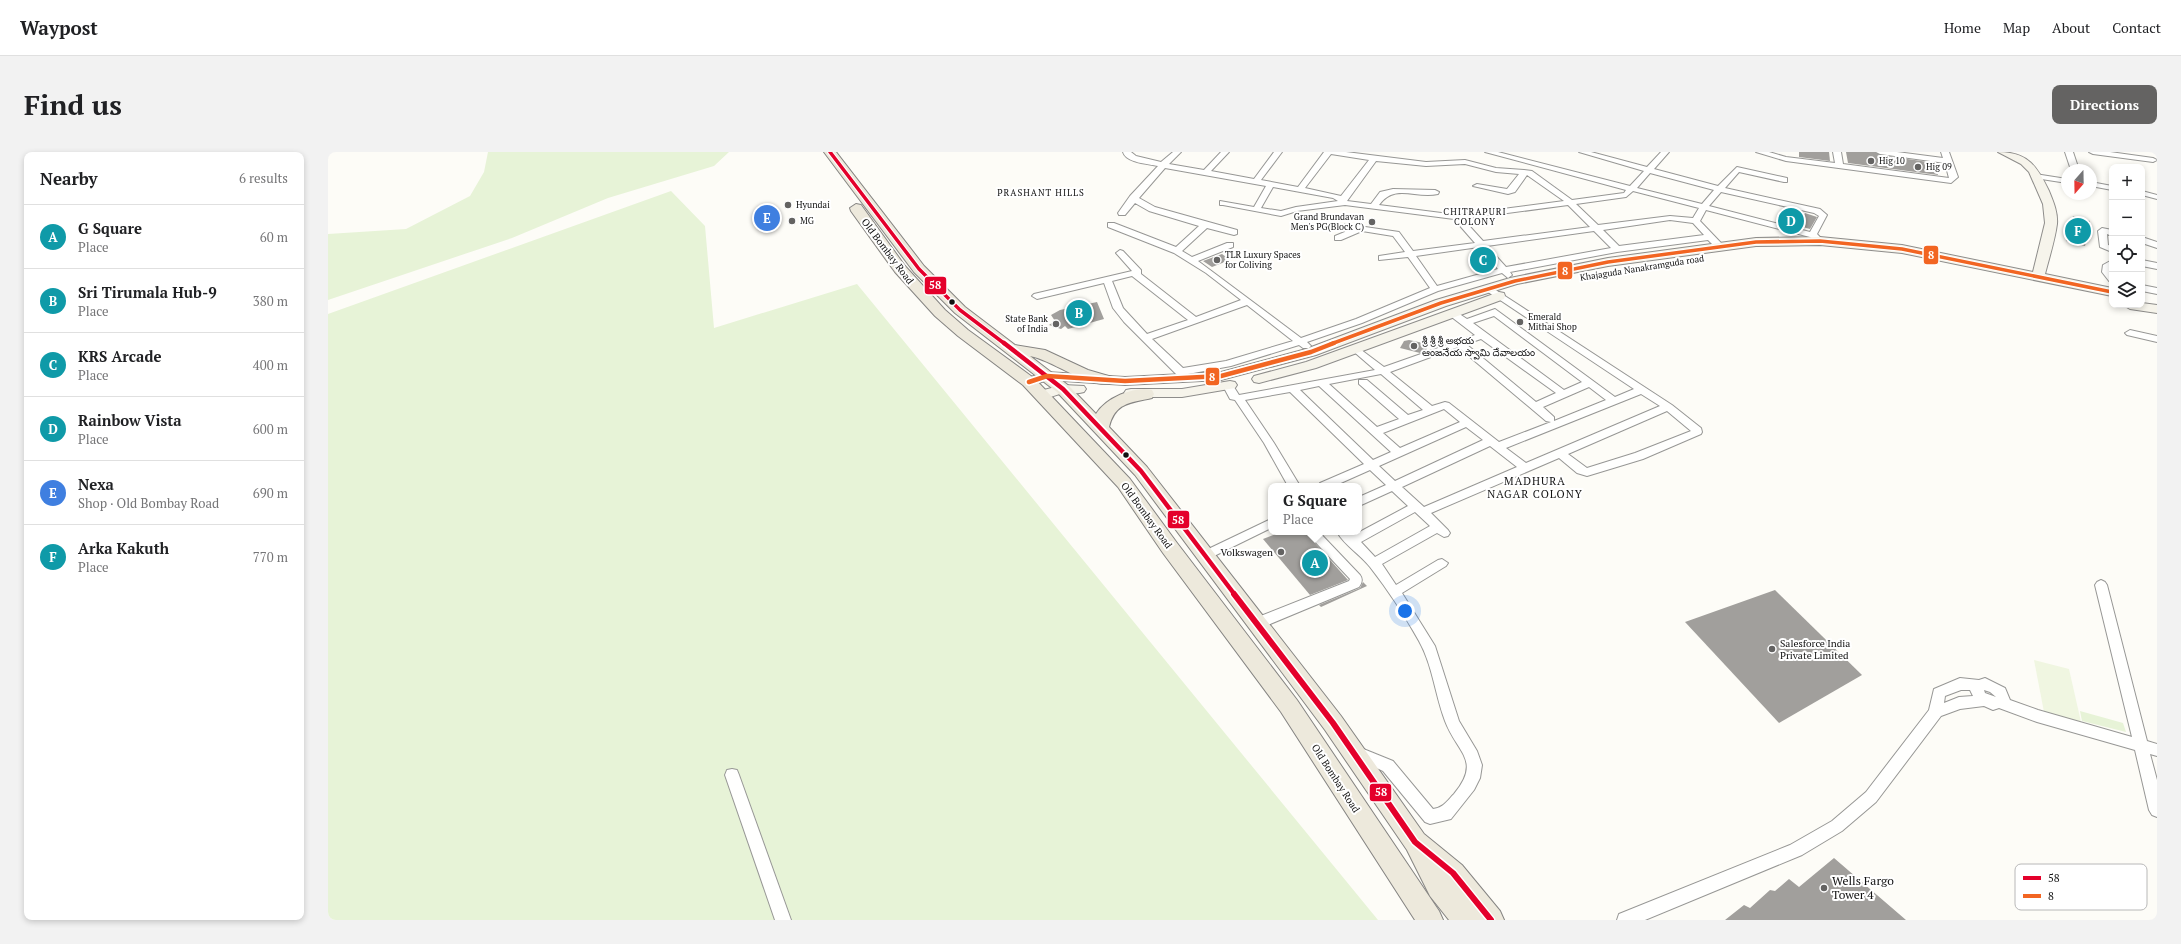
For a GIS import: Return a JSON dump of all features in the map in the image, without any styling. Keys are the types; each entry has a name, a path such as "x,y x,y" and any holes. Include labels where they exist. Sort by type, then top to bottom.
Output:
{"main road":[{"name":"Old Bombay Road","path":"817,152 896,264 915,288 963,333 1039,384 1124,483 1170,548 1289,706 1430,920"},
{"path":"830,152 919,269 960,310 1012,348 1039,384 1073,385 1101,427 1159,492 1352,751 1415,842 1438,887 1465,920"},
{"path":"2003,152 2025,162 2038,176 2049,204 2051,216 2038,277"},
{"name":"Khajaguda Nanakramguda road","path":"1073,385 1106,380 1184,376 1221,376 1311,352 1441,303 1515,281 1608,262 1756,242 1816,238 1902,249 2109,291"},
{"name":"Khajaguda Nanakramguda road","path":"1073,385 1146,394 1182,393 1228,386 1305,367 1499,296 1594,275 1741,252 1808,249 1904,257 2109,300"},
{"path":"2145,299 2157,301"},
{"path":"2145,307 2157,309"},
{"path":"1012,348 1039,353 1082,373 1106,380"},
{"path":"1101,427 1104,414 1114,405 1128,398 1146,394"},
{"path":"1415,842 1453,873 1491,920"}],"street":[{"path":"1127,152 1127,154 1133,158 1163,165 1336,196 1344,202"},
{"path":"1122,212 1133,198 1143,190 1163,165 1177,152"},
{"path":"1207,172 1225,152"},
{"path":"1256,182 1278,152"},
{"path":"1300,190 1328,152"},
{"path":"1333,152 1374,159 1426,164 1465,162 1496,170 1524,172 1540,178 1570,202 1617,250"},
{"path":"1489,152 1529,158 1816,238 1823,215 1817,211 1719,189 1583,152"},
{"path":"1223,203 1281,214 1296,209 1344,202 1457,217 1626,195 1665,152"},
{"path":"1760,152 1840,167 1891,162 1948,161"},
{"path":"1838,152 1840,167"},
{"path":"1880,152 1891,162 1951,181 1954,177 1945,152"},
{"path":"2069,152 2073,164"},
{"path":"2094,152 2123,154 2153,160"},
{"path":"1515,171 1529,158"},
{"path":"1344,202 1374,159"},
{"path":"1696,221 1704,207 1737,168 1784,180"},
{"path":"1477,186 1508,192 1512,190 1524,172"},
{"path":"2038,176 2061,180"},
{"path":"1256,210 1271,184"},
{"path":"2097,185 2109,187"},
{"path":"1373,207 1383,194 1393,191 1435,192"},
{"path":"2145,194 2157,197"},
{"path":"1133,198 1152,209 1234,232"},
{"path":"1457,217 1515,281"},
{"path":"1382,258 1670,218 1696,221 1709,237 1719,246"},
{"path":"1111,225 1177,251 1210,271 1301,342 1311,352"},
{"path":"1177,251 1205,225"},
{"path":"1348,226 1396,234 1435,289"},
{"path":"1338,238 1359,229"},
{"path":"2109,232 2102,231 2104,247 2109,248"},
{"path":"1107,280 1118,308 1126,320 1184,376 1301,342 1359,322 1435,289 1504,270 1617,250 1709,237"},
{"path":"2145,241 2157,245"},
{"path":"1192,260 1230,246"},
{"path":"1037,296 1138,272 1120,253"},
{"path":"2145,264 2157,266"},
{"path":"2109,265 2106,267 2106,272 2109,276"},
{"path":"1134,273 1195,321"},
{"path":"1488,288 1668,407 1692,425 1697,432 1639,456 1587,472 1581,470 1560,453"},
{"path":"2145,288 2157,290"},
{"path":"1146,338 1248,300"},
{"path":"1465,323 1513,305"},
{"path":"1495,312 1614,401"},
{"path":"1452,313 1563,394"},
{"path":"1509,322 1528,315"},
{"path":"1536,342 1557,333"},
{"path":"2130,333 2157,339"},
{"path":"1228,386 1234,397 1239,398 1383,371 1483,335"},
{"path":"1460,344 1550,419"},
{"path":"1356,349 1431,411"},
{"path":"1363,382 1406,420"},
{"path":"1322,383 1398,453"},
{"path":"1535,407 1589,383"},
{"path":"1293,389 1370,465 1420,509 1441,530 1374,563"},
{"path":"1362,501 1494,444 1641,390"},
{"path":"1239,398 1269,443 1292,483"},
{"path":"1375,432 1445,405 1525,468"},
{"path":"1353,541 1420,509 1525,468 1668,407"},
{"path":"1331,483 1467,423"},
{"path":"1206,555 1268,524"},
{"path":"1258,624 1354,584 1356,578 1315,535"},
{"path":"1347,535 1374,563 1426,640 1432,654 1450,717 1457,733 1473,757 1474,772 1470,782 1446,814 1430,817 1388,766 1352,751"},
{"path":"1394,592 1442,562"},
{"path":"2101,586 2157,810"},
{"path":"1936,712 1937,696 1942,691 1960,684 1985,684 1998,689 2004,698 2001,703"},
{"path":"1977,685 1976,690 1984,700 1993,704 2001,703 2037,716 2157,750"},
{"path":"1625,920 1796,850 1837,826 1871,797 1936,712 1959,703 1984,700"},
{"path":"732,775 783,920"}],"green space":[{"path":"488,152 729,152 714,166 608,198 512,238 328,300 328,234 406,229 470,196 484,172"},
{"path":"671,191 705,226 714,328 857,284 1378,920 328,920 328,314"},
{"path":"2034,660 2069,669 2081,722 2044,712"},
{"path":"2080,711 2123,723 2126,732 2082,721"}],"building":[{"path":"1799,152 1829,152 1830,161 1799,157"},
{"path":"1846,152 1875,152 1880,155 1935,163 1938,175 1848,163"},
{"path":"1805,213 1817,217 1810,229 1799,226"},
{"path":"2073,216 2090,221 2085,246 2066,241"},
{"path":"1480,251 1495,268 1483,269 1470,252"},
{"name":"TLR Luxury Spaces for Coliving","path":"1222,254 1230,260 1212,267 1203,261"},
{"path":"1097,302 1104,319 1068,329 1065,326 1061,329 1049,325 1055,321 1051,315 1060,310"},
{"name":"శ్రీ శ్రీ శ్రీ అభయ ఆంజనేయ స్వామి దేవాలయం","path":"1409,340 1428,344 1426,351 1420,353 1400,348 1404,341"},
{"path":"1273,535 1308,535 1348,580 1310,595 1263,539"},
{"path":"1363,582 1367,586 1321,607 1319,605 1360,588"},
{"name":"Salesforce India Private Limited","path":"1775,590 1862,675 1779,723 1685,622"},
{"name":"Wells Fargo Tower 4","path":"1834,858 1906,920 1725,920 1744,905 1750,908 1770,890 1775,891 1789,879 1799,887"}],"transit line":[{"name":"58","path":"830,152 919,269 960,310 1063,389 1141,471 1333,723 1415,842 1453,873 1491,920"},
{"name":"8","path":"1029,382 1047,376 1125,381 1188,379 1221,376 1311,352 1441,303 1515,281 1608,262 1756,242 1820,241 1902,249 2109,291"}],"place":[{"name":"Hig 10","path":"1871,161"},
{"name":"Hig 09","path":"1918,167"},
{"name":"Hyundai","path":"788,205"},
{"name":"Nexa","path":"767,218"},
{"name":"MG","path":"792,221"},
{"name":"Rainbow Vista","path":"1791,221"},
{"name":"Grand Brundavan Men's PG(Block C)","path":"1372,222"},
{"name":"Arka Kakuth","path":"2078,231"},
{"name":"TLR Luxury Spaces for Coliving","path":"1217,260"},
{"name":"KRS Arcade","path":"1483,260"},
{"name":"Sri Tirumala Hub-9","path":"1079,313"},
{"name":"Emerald Mithai Shop","path":"1520,322"},
{"name":"State Bank of India","path":"1056,324"},
{"name":"శ్రీ శ్రీ శ్రీ అభయ ఆంజనేయ స్వామి దేవాలయం","path":"1414,346"},
{"name":"Volkswagen","path":"1281,552"},
{"name":"G Square","path":"1315,563"},
{"name":"Salesforce India Private Limited","path":"1772,649"},
{"name":"Wells Fargo Tower 4","path":"1824,888"}],"district":[{"name":"PRASHANT HILLS","path":"1041,193"},
{"name":"CHITRAPURI COLONY","path":"1475,218"},
{"name":"MADHURA NAGAR COLONY","path":"1535,487"}]}
